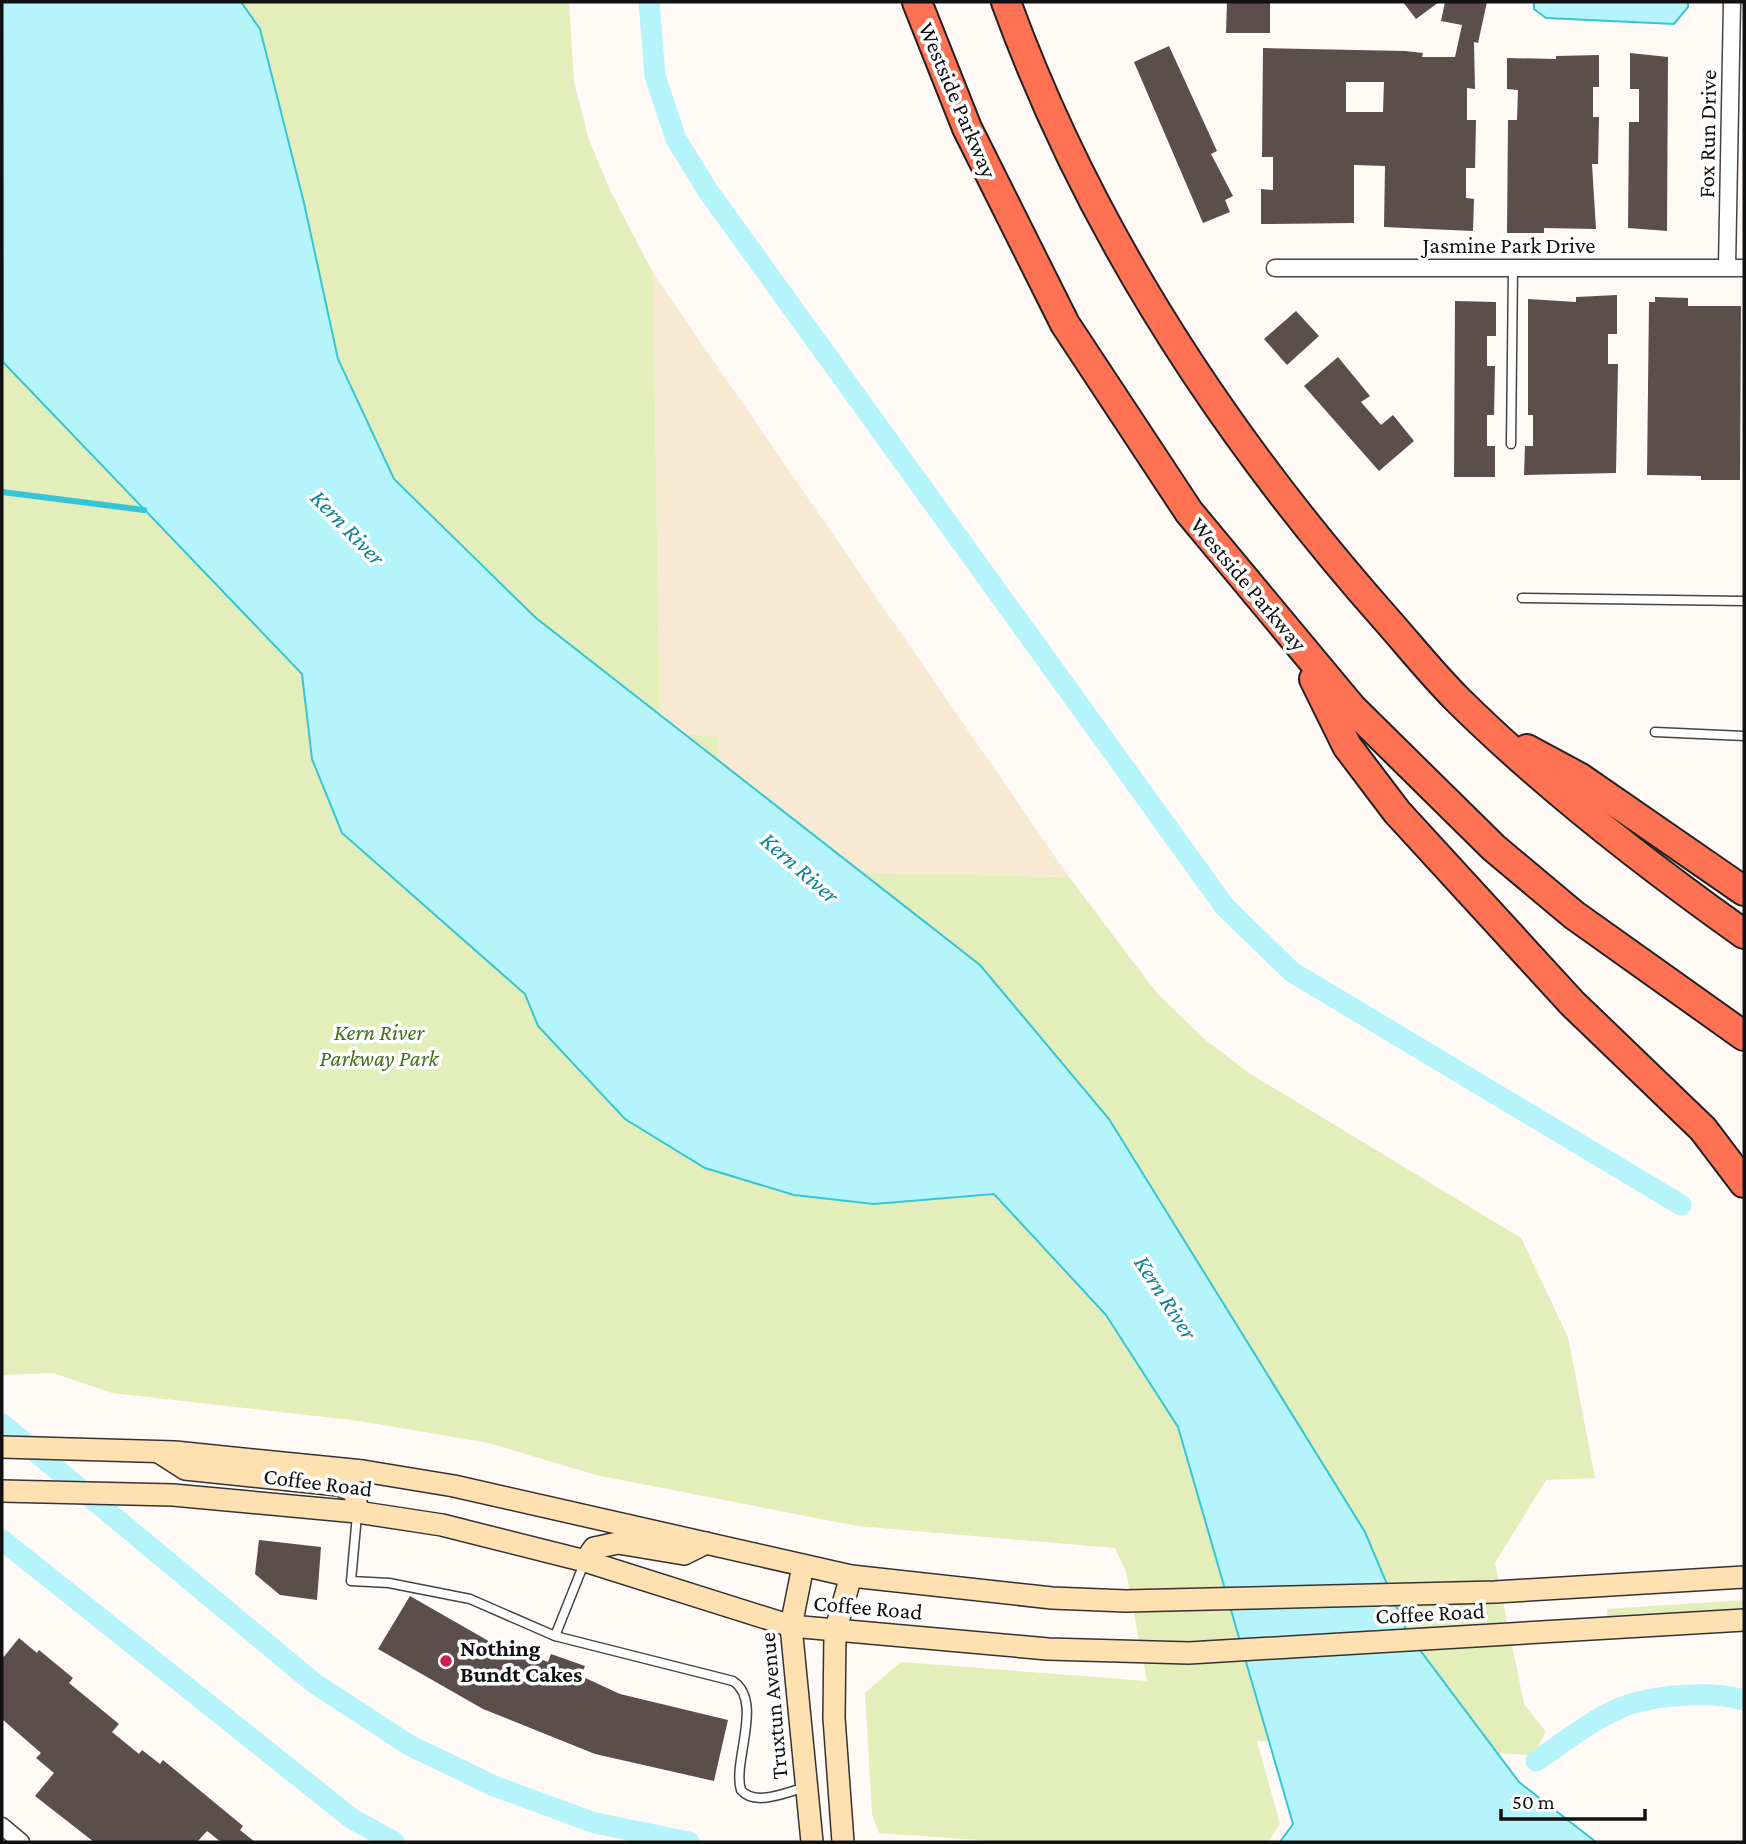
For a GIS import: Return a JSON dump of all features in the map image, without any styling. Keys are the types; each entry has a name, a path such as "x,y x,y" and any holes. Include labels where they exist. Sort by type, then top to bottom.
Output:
{"highway":[{"name":"Westside Parkway","path":"917,2 967,128 1065,324 1189,512 1352,708 1494,848 1574,915 1744,1035"},
{"path":"1006,2 1070,154 1138,279 1188,364 1243,444 1293,508 1348,576 1457,699 1558,792 1744,934"},
{"path":"1291,633 1347,746 1397,812 1572,1003 1703,1129 1744,1183"},
{"path":"1457,699 1494,731 1578,777 1744,891"}],"main road":[{"name":"Coffee Road","path":"2,1447 158,1451 335,1468 454,1486 850,1576 1052,1598 1159,1599 1495,1592 1744,1577"},
{"path":"158,1451 185,1469 338,1485 355,1491 357,1512"},
{"name":"Coffee Road","path":"2,1491 139,1493 357,1512 442,1525 585,1561 791,1626 1048,1649 1189,1653 1744,1620"},
{"path":"585,1561 594,1548 618,1543 684,1554 706,1543"},
{"name":"Truxtun Avenue","path":"803,1566 791,1626 811,1834"},
{"path":"843,1842 834,1718 835,1632 850,1576"}],"street":[{"name":"Fox Run Drive","path":"1727,267 1732,2"},
{"name":"Jasmine Park Drive","path":"1275,268 1744,268"},
{"path":"2,1826 21,1842"}],"lane":[{"path":"1511,444 1513,268"},
{"path":"1522,598 1744,601"},
{"path":"1655,732 1744,736"},
{"path":"357,1512 351,1581 389,1583 470,1599 555,1636 733,1681 741,1689 747,1709 741,1790 748,1797 757,1799 806,1787"},
{"path":"555,1636 585,1561"}],"shaded area":[{"path":"653,273 1069,877 712,871 660,733"}],"green space":[{"name":"Kern River Parkway Park","path":"2,2 569,2 574,82 589,140 610,190 653,273 660,733 718,737 712,870 1069,877 1156,992 1203,1038 1249,1073 1521,1238 1568,1337 1595,1478 1546,1480 1495,1563 1524,1704 1546,1732 1533,1755 1257,1741 1280,1824 1268,1842 1006,1842 879,1833 872,1814 865,1693 901,1662 1147,1681 1126,1572 1115,1548 857,1526 596,1475 489,1443 360,1421 112,1393 53,1373 2,1375"},
{"path":"1744,1600 1744,1608 1607,1618 1607,1609"}],"water":[{"name":"Kern River","path":"2,2 241,2 260,29 304,203 338,359 394,479 536,618 980,965 1109,1119 1365,1532 1408,1634 1519,1782 1596,1842 1280,1842 1293,1824 1178,1427 1106,1315 994,1194 874,1204 794,1195 705,1168 625,1119 538,1026 525,994 342,833 312,759 302,674 3,362"},
{"path":"1534,2 1688,2 1688,7 1674,24 1546,18 1534,9"}],"building":[{"path":"1227,2 1270,2 1270,33 1226,33"},
{"path":"1403,2 1439,2 1416,19"},
{"path":"1445,2 1487,2 1478,43 1474,42 1475,89 1467,88 1467,120 1476,120 1475,168 1466,168 1466,198 1474,199 1473,231 1384,227 1385,166 1354,165 1354,223 1261,224 1261,189 1273,190 1273,157 1262,157 1263,48 1405,51 1423,53 1422,57 1455,57 1462,25 1441,21","holes":["1346,82 1384,82 1383,112 1346,112"]},
{"path":"1169,46 1217,151 1211,154 1233,196 1225,200 1230,212 1203,223 1134,62"},
{"path":"1630,53 1668,57 1667,231 1628,228 1629,122 1639,122 1639,89 1630,89"},
{"path":"1599,55 1599,87 1593,87 1593,117 1599,117 1598,164 1592,164 1596,229 1544,228 1544,233 1507,233 1508,120 1517,120 1518,90 1507,89 1507,58 1556,59 1556,56"},
{"path":"1617,295 1617,334 1608,334 1608,364 1618,364 1616,473 1524,475 1525,446 1533,446 1533,415 1528,415 1528,299 1576,302 1576,297"},
{"path":"1655,297 1688,298 1688,306 1741,306 1740,480 1647,475 1649,302 1655,302"},
{"path":"1455,301 1496,302 1496,336 1487,336 1487,366 1495,366 1494,415 1487,415 1487,446 1495,446 1495,477 1454,477"},
{"path":"1296,311 1319,336 1287,365 1264,339"},
{"path":"1338,357 1370,396 1361,402 1381,425 1393,415 1414,441 1379,471 1304,386"},
{"path":"259,1540 321,1547 317,1600 280,1595 255,1574"},
{"path":"410,1596 506,1651 509,1647 548,1662 551,1654 585,1666 581,1676 620,1694 728,1720 714,1781 595,1754 483,1709 378,1649"},
{"path":"19,1638 37,1653 39,1650 73,1678 69,1683 119,1724 112,1732 139,1754 142,1750 160,1764 163,1760 243,1826 240,1830 255,1842 221,1842 207,1831 197,1842 94,1842 35,1796 54,1773 36,1758 41,1753 2,1719 2,1659"}],"waterway":[{"path":"649,2 655,76 676,139 708,191 1225,907 1292,972 1681,1205"},
{"path":"2,492 144,510"},
{"path":"2,1424 314,1683 409,1745 494,1786 595,1823 689,1842"},
{"path":"2,1540 351,1818 394,1842"},
{"path":"1536,1761 1598,1719 1633,1704 1682,1695 1715,1695 1744,1700"}],"place":[{"name":"Nothing Bundt Cakes","path":"446,1661"}]}
